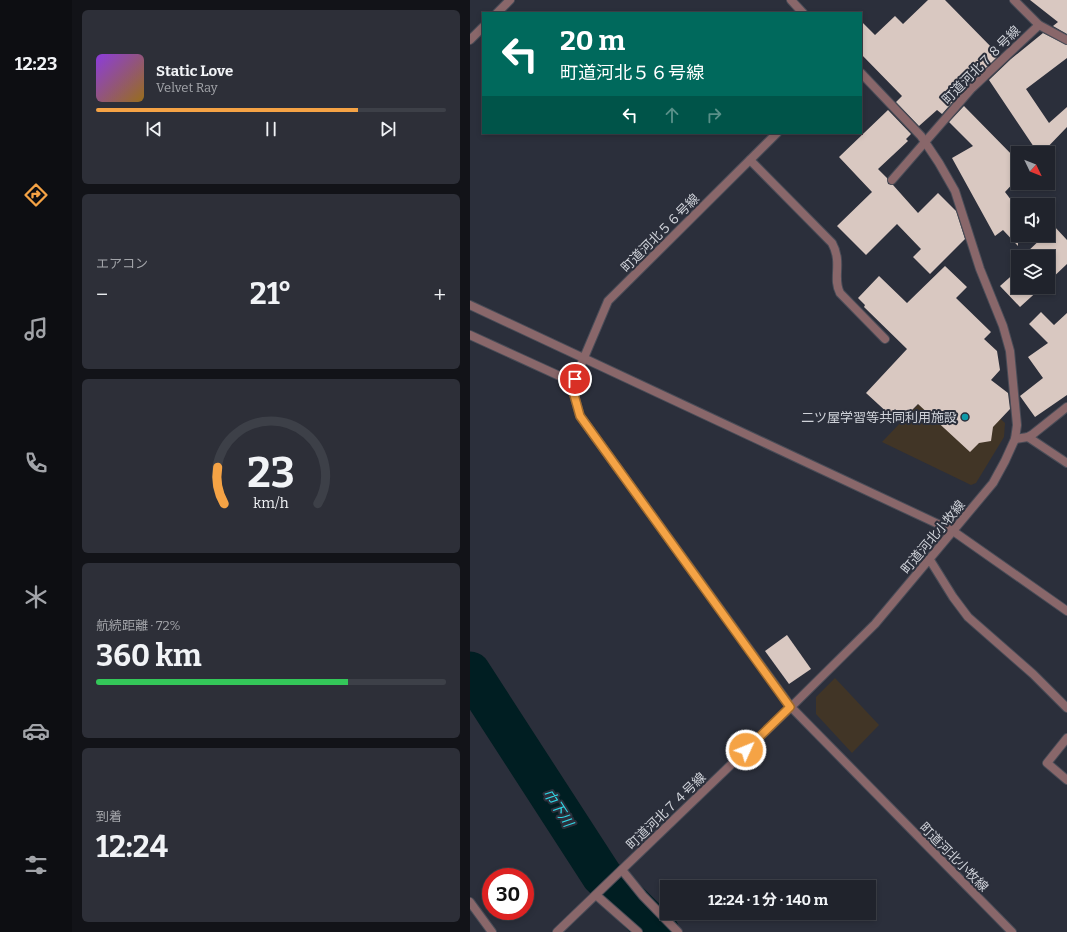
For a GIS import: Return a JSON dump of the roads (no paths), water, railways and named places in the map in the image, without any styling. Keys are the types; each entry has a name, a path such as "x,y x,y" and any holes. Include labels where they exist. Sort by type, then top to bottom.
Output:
{"street":[{"path":"498,12 510,0"},
{"path":"791,0 803,12"},
{"path":"1014,0 1039,25 1067,40"},
{"name":"町道河北７８号線","path":"892,180 972,88 1039,25"},
{"path":"470,40 482,28"},
{"name":"町道河北小牧線","path":"862,74 925,142 955,191 980,269 1003,326 1010,351 1017,425 1015,439 993,483 875,624 790,707 1012,932"},
{"name":"町道河北５６号線","path":"574,382 608,301 776,134"},
{"path":"750,160 832,243 838,256 837,283 840,293 885,339"},
{"path":"470,305 582,361 954,531 1067,611"},
{"path":"470,335 574,382 573,391 580,416 790,707"},
{"path":"1015,439 1028,437 1067,407"},
{"path":"1028,437 1067,463"},
{"path":"930,560 953,597 968,617 1033,674 1067,708"},
{"name":"町道河北７４号線","path":"557,932 790,707"},
{"path":"1067,738 1047,763 1067,780"},
{"path":"620,872 678,932"},
{"path":"598,893 638,932"},
{"path":"470,902 492,932"}],"waterway":[{"name":"巾下川","path":"470,672 602,876 659,932"}],"place":[{"name":"二ツ屋学習等共同利用施設","path":"965,417"}]}
